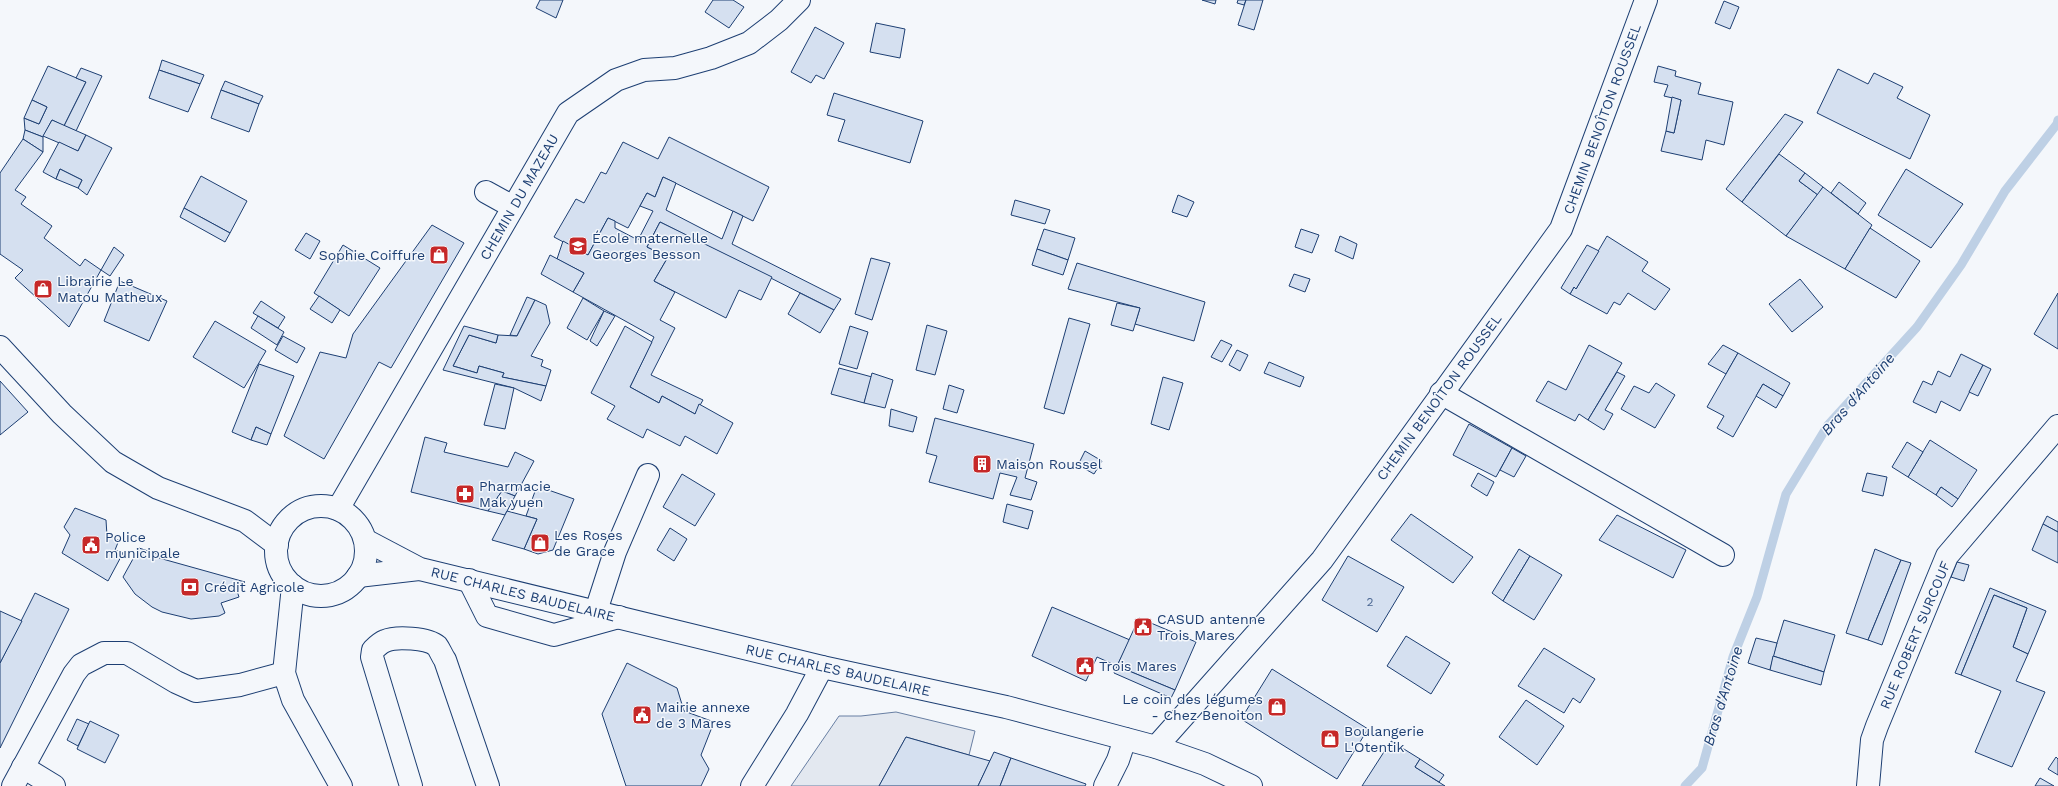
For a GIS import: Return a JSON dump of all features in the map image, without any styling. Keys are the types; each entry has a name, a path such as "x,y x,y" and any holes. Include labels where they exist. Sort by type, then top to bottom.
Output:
{"street":[{"name":"CHEMIN DU MAZEAU","path":"338,509 568,113 616,80 644,70 682,66 711,58 749,43 779,20 798,0"},
{"name":"CHEMIN BENOÎTON ROUSSEL","path":"1156,747 1322,560 1441,393 1561,229 1646,0"},
{"path":"486,192 513,207"},
{"path":"0,347 62,414 113,462 158,488 245,521 277,544"},
{"path":"1441,393 1723,555"},
{"name":"RUE ROBERT SURCOUF","path":"1868,786 1872,740 1947,556 2058,426"},
{"path":"596,611 615,552 648,475"},
{"path":"324,506 338,509 350,516 359,527 365,540 366,552 364,565 358,576 348,587 334,594 319,596 305,593 293,586 283,574 277,560 277,544 280,533 297,513 309,508 324,506"},
{"path":"245,521 287,523"},
{"name":"RUE CHARLES BAUDELAIRE","path":"365,540 420,569 822,667 1006,707 1156,747 1206,764 1251,786"},
{"name":"RUE CHARLES BAUDELAIRE","path":"358,576 420,569"},
{"path":"469,580 487,616 554,635 619,617"},
{"path":"293,586 290,628 285,649 284,673 293,700 341,786"},
{"path":"290,628 319,596"},
{"path":"411,786 372,657 373,650 378,645 385,641 395,639 427,640 437,647 445,660 488,786"},
{"path":"54,786 18,777 74,674 81,665 104,653 127,653 176,682 196,691 240,685 284,673"},
{"path":"752,786 797,714 822,667"},
{"path":"1105,786 1118,760 1125,739"}],"shaded area":[{"path":"896,712 975,731 969,755 906,737 879,786 791,786 839,716 861,716"}],"building":[{"path":"540,0 563,0 556,18 536,8"},
{"path":"713,0 733,0 744,7 729,28 705,12"},
{"path":"1202,0 1216,0 1215,4"},
{"path":"1238,0 1246,0 1244,5 1237,3"},
{"path":"1246,0 1263,0 1254,30 1238,25"},
{"path":"1724,1 1739,7 1730,29 1715,23"},
{"path":"876,23 905,29 900,58 870,52"},
{"path":"815,27 844,43 824,79 816,75 811,83 791,72"},
{"path":"162,60 204,75 200,84 159,70"},
{"path":"48,66 86,82 64,126 52,120 43,137 25,130 24,118 39,124 47,107 32,100"},
{"path":"1658,66 1676,71 1675,76 1701,83 1698,94 1733,102 1724,145 1706,140 1702,160 1661,151 1666,131 1674,133 1681,100 1664,96 1668,85 1654,82"},
{"path":"81,68 102,76 76,131 64,126 86,82 76,78"},
{"path":"1838,69 1868,84 1874,73 1903,87 1897,98 1930,115 1910,159 1817,113"},
{"path":"159,70 200,84 188,112 149,98"},
{"path":"225,81 263,96 259,104 221,90"},
{"path":"221,90 259,104 249,132 211,118"},
{"path":"834,93 923,121 910,163 838,141 845,120 827,115"},
{"path":"1672,97 1681,100 1674,133 1666,131"},
{"path":"32,100 47,107 39,124 24,118"},
{"path":"1785,114 1803,122 1742,202 1726,189"},
{"path":"52,120 86,135 78,151 43,136"},
{"path":"25,130 43,137 43,152 23,139"},
{"path":"86,135 112,148 87,195 78,188 82,180 60,169 56,179 43,172 59,142 78,151"},
{"path":"669,137 769,187 753,221 663,177 655,197 647,193 628,228 608,218 588,255 554,237 576,199 584,203 601,172 606,174 623,142 658,159"},
{"path":"23,139 43,152 15,190 26,197 21,204 52,226 44,238 80,266 85,259 101,270 69,327 15,278 23,270 0,254 0,173"},
{"path":"1779,154 1805,173 1799,181 1818,195 1786,236 1742,202"},
{"path":"60,169 82,180 78,188 56,179"},
{"path":"1906,169 1963,204 1931,248 1878,215"},
{"path":"1805,173 1823,187 1818,195 1799,181"},
{"path":"201,176 247,201 230,233 184,208"},
{"path":"663,177 676,183 666,210 722,239 733,211 743,216 732,244 841,299 834,310 660,222 647,247 668,257 654,281 675,292 660,320 675,328 651,375 703,400 695,414 662,396 659,403 630,387 654,337 573,292 584,273 557,259 563,241 588,255 608,218 615,221 615,228 638,240 653,211 640,206 647,193 655,197"},
{"path":"1839,182 1866,203 1858,214 1831,193"},
{"path":"1823,187 1872,225 1845,269 1786,236"},
{"path":"1178,195 1194,202 1187,217 1172,212"},
{"path":"1015,200 1050,210 1045,224 1011,215"},
{"path":"184,208 230,233 225,242 180,217"},
{"path":"660,222 772,277 761,300 739,290 726,318 654,281 668,257 647,247"},
{"path":"432,225 464,243 391,368 379,362 324,459 284,436 320,352 346,358 353,334"},
{"path":"1870,228 1920,261 1896,298 1845,269"},
{"path":"1044,229 1075,238 1068,260 1037,249"},
{"path":"1301,229 1319,235 1312,253 1295,247"},
{"path":"306,233 320,241 310,259 295,250"},
{"path":"1340,236 1357,244 1353,259 1335,251"},
{"path":"1607,236 1648,262 1642,271 1670,289 1655,310 1628,293 1620,305 1614,302 1607,314 1570,294 1574,287 1576,289"},
{"path":"343,245 380,268 349,316 314,293"},
{"path":"1587,245 1599,251 1576,289 1574,287 1570,294 1561,288"},
{"path":"114,247 124,255 110,276 101,270"},
{"path":"1037,249 1068,260 1063,275 1032,265"},
{"path":"550,255 584,273 573,292 541,274"},
{"path":"871,258 890,263 872,320 855,314"},
{"path":"1077,263 1205,302 1194,341 1135,324 1140,308 1068,289"},
{"path":"1294,274 1310,279 1305,292 1289,286"},
{"path":"1800,279 1823,307 1792,332 1769,304"},
{"path":"120,281 167,301 149,341 104,321"},
{"path":"800,293 834,310 820,333 788,314"},
{"path":"2058,293 2058,349 2034,334"},
{"path":"319,296 340,310 332,323 310,309"},
{"path":"527,297 535,300 517,336 510,335"},
{"path":"583,298 604,311 587,340 567,328"},
{"path":"535,300 546,305 550,323 531,356 543,360 541,366 551,370 546,386 502,377 504,373 479,366 477,373 453,366 469,335 496,343 498,335 517,336"},
{"path":"261,301 285,317 278,328 253,313"},
{"path":"1117,303 1140,308 1133,331 1111,325"},
{"path":"604,311 615,316 597,346 590,341"},
{"path":"258,316 284,332 277,345 251,328"},
{"path":"1069,318 1090,324 1064,414 1044,408"},
{"path":"215,321 266,351 244,388 193,357"},
{"path":"927,325 947,331 935,375 916,370"},
{"path":"464,326 498,335 496,343 469,335 453,366 477,373 479,366 504,373 502,377 546,386 541,401 514,388 443,370"},
{"path":"625,326 652,342 630,387 659,403 662,396 695,414 699,404 733,423 717,454 685,436 680,446 647,429 643,438 607,419 615,406 591,393"},
{"path":"850,326 868,332 857,369 839,364"},
{"path":"283,336 305,348 297,363 275,350"},
{"path":"1221,340 1232,345 1222,362 1211,357"},
{"path":"1589,345 1622,363 1588,420 1579,414 1575,421 1536,401 1548,381 1566,390"},
{"path":"1723,345 1738,353 1726,374 1708,364"},
{"path":"1237,350 1248,355 1240,371 1229,365"},
{"path":"1738,353 1790,383 1783,396 1763,384 1733,437 1717,428 1724,416 1707,407"},
{"path":"1961,354 1983,365 1960,411 1941,401 1936,413 1913,402 1923,381 1932,385 1938,371 1950,377"},
{"path":"1269,362 1304,377 1300,387 1264,373"},
{"path":"259,364 294,376 271,434 256,427 251,440 232,432"},
{"path":"1983,365 1991,369 1978,396 1969,392"},
{"path":"839,368 872,377 864,403 831,394"},
{"path":"1617,372 1625,376 1605,410 1613,414 1604,430 1588,420"},
{"path":"872,373 893,380 885,408 864,403"},
{"path":"1163,377 1183,383 1169,430 1151,424"},
{"path":"0,381 28,412 0,435"},
{"path":"1656,383 1675,395 1655,428 1621,409 1634,386 1649,393"},
{"path":"495,384 514,388 505,429 484,425"},
{"path":"1763,384 1783,396 1776,408 1756,396"},
{"path":"949,385 964,390 957,413 943,409"},
{"path":"891,409 917,417 913,432 889,426"},
{"name":"Maison Roussel","path":"935,418 1034,444 1025,478 1037,482 1031,500 1010,495 1017,477 1000,473 993,499 929,482 937,456 926,453"},
{"path":"1469,424 1512,448 1496,477 1453,455"},
{"path":"256,427 271,434 267,445 251,440"},
{"path":"425,437 447,443 444,452 508,467 515,452 534,461 515,496 502,491 488,511 411,492"},
{"path":"1930,440 1977,470 1958,499 1941,487 1936,495 1908,477"},
{"path":"1907,442 1923,452 1908,477 1892,467"},
{"path":"1512,448 1526,456 1514,477 1500,470"},
{"path":"1085,451 1102,461 1094,474 1078,465"},
{"path":"1478,473 1494,482 1487,496 1471,486"},
{"path":"1867,473 1887,477 1883,496 1862,491"},
{"path":"682,474 715,494 695,526 663,507"},
{"path":"537,486 574,499 553,550 538,554 524,549 537,519 526,516"},
{"path":"1941,487 1958,499 1952,507 1936,495"},
{"path":"502,491 515,496 505,515 488,511"},
{"path":"1007,504 1033,511 1028,529 1003,522"},
{"name":"Police municipale","path":"75,508 106,520 107,536 119,540 115,550 123,553 108,581 62,553 70,535 64,527"},
{"path":"507,511 537,519 524,549 492,540"},
{"path":"1411,514 1473,557 1453,583 1391,540"},
{"path":"1617,515 1686,550 1673,578 1599,540"},
{"path":"2047,516 2058,522 2058,532 2043,524"},
{"path":"2043,524 2058,532 2058,563 2032,550"},
{"path":"670,528 687,539 674,561 657,550"},
{"path":"139,548 160,555 159,558 245,582 235,585 239,597 221,603 225,613 219,616 191,619 162,612 152,607 135,594 123,577"},
{"path":"1519,549 1530,556 1503,601 1492,593"},
{"path":"1875,549 1901,560 1868,640 1846,633"},
{"path":"1348,556 1404,587 1377,632 1322,600"},
{"path":"1530,556 1562,575 1534,620 1503,601"},
{"path":"1901,560 1911,563 1882,645 1868,640"},
{"path":"1957,562 1969,565 1964,581 1951,577"},
{"path":"1990,588 2046,611 2028,654 2013,647 2027,608 1994,595 1961,675 1955,673"},
{"path":"35,593 69,609 0,748 0,663"},
{"path":"1994,595 2027,608 2013,647 2028,654 2016,681 2045,692 2012,767 1975,752 2001,691 1961,675"},
{"path":"1052,607 1130,640 1117,666 1097,657 1086,681 1032,656"},
{"path":"0,611 22,621 0,663"},
{"path":"1139,618 1196,642 1175,690 1117,666"},
{"path":"1784,620 1835,635 1824,672 1773,656"},
{"path":"1406,636 1450,663 1431,694 1387,666"},
{"path":"1756,638 1777,643 1770,670 1748,663"},
{"path":"1544,648 1595,679 1580,703 1573,698 1564,713 1518,686"},
{"path":"1773,656 1824,672 1821,685 1770,670"},
{"path":"627,663 677,688 684,711 714,722 701,755 709,769 701,786 626,786 602,714"},
{"path":"1117,666 1175,690 1171,698 1114,673"},
{"path":"1272,669 1368,729 1337,779 1241,719"},
{"path":"1526,700 1564,726 1537,765 1499,737"},
{"path":"77,719 89,724 78,746 67,740"},
{"path":"90,721 119,735 105,763 77,749"},
{"path":"906,737 990,761 978,786 879,786"},
{"path":"1391,741 1420,759 1415,767 1445,786 1362,786"},
{"path":"994,752 1011,758 1000,786 978,786"},
{"path":"2056,757 2058,759 2058,775 2048,769"},
{"path":"1011,758 1086,784 1085,786 1000,786"},
{"path":"1420,759 1444,775 1439,782 1415,767"},
{"path":"2040,778 2054,786 2035,786"}],"waterway":[{"name":"Bras d'Antoine","path":"1685,786 1702,768 1733,657 1757,597 1786,494 1828,425 1917,327 1961,265 2005,191 2057,124 2058,120"}],"place":[{"name":"École maternelle Georges Besson","path":"578,246"},
{"name":"Sophie Coiffure","path":"439,255"},
{"name":"Librairie Le Matou Matheux","path":"43,289"},
{"name":"Maison Roussel","path":"982,464"},
{"name":"Pharmacie Mak yuen","path":"465,494"},
{"name":"Les Roses de Grace","path":"540,543"},
{"name":"Police municipale","path":"91,545"},
{"name":"Crédit Agricole","path":"190,587"},
{"name":"CASUD antenne Trois Mares","path":"1143,627"},
{"name":"Trois Mares","path":"1085,666"},
{"name":"Le coin des légumes - Chez Benoiton","path":"1277,707"},
{"name":"Mairie annexe de 3 Mares","path":"642,715"},
{"name":"Boulangerie L'Otentik","path":"1330,739"}]}
